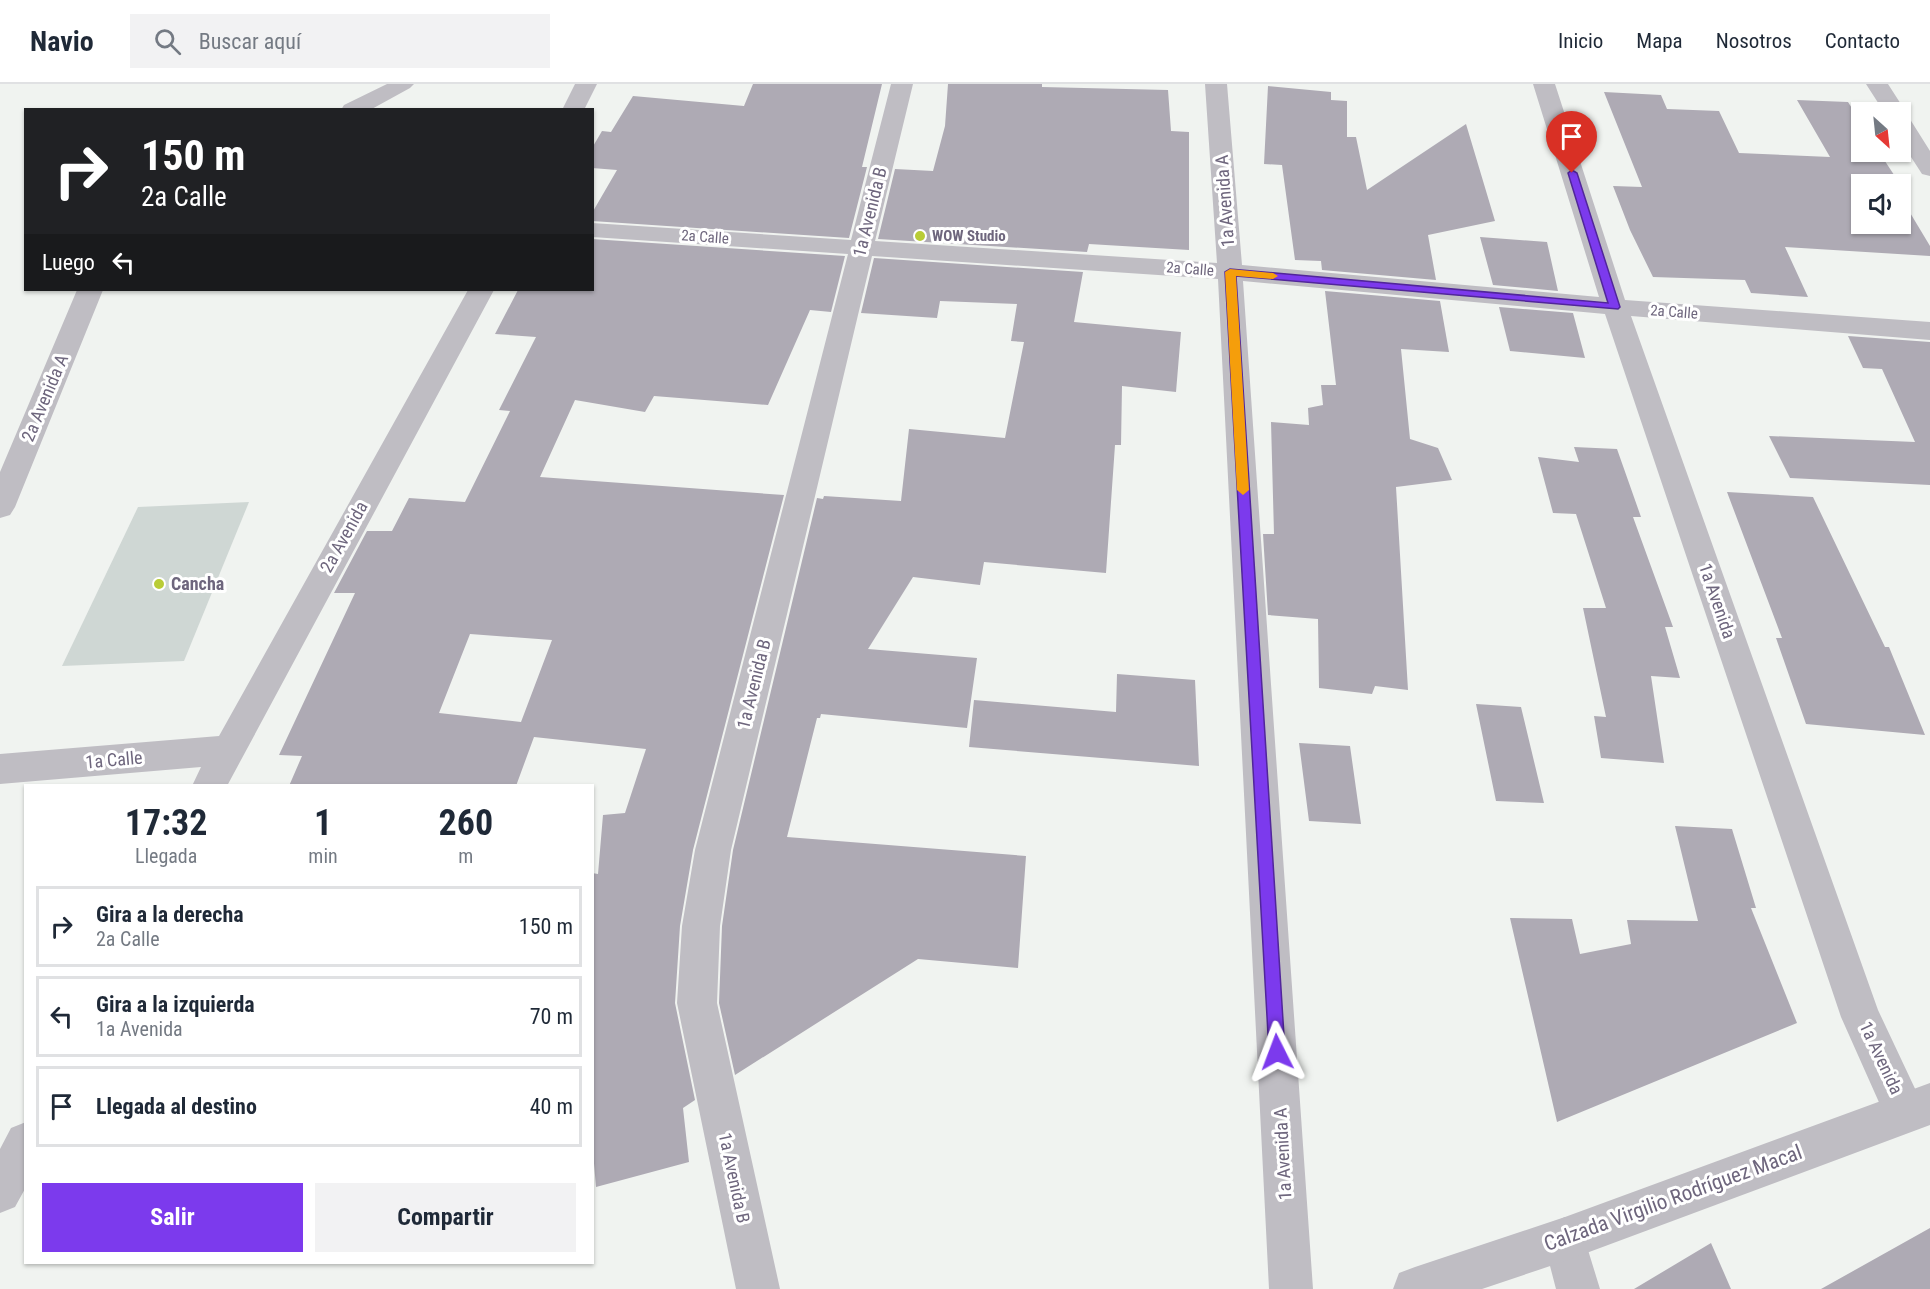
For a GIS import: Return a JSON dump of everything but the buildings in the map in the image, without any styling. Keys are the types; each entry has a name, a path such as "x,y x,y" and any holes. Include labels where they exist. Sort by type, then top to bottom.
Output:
{"street":[{"path":"356,108 403,84"},
{"path":"574,108 586,84"},
{"name":"1a Avenida B","path":"758,1289 697,1003 701,926 713,850 902,84"},
{"name":"1a Avenida A","path":"1216,84 1230,272 1291,1289"},
{"name":"1a Avenida","path":"1545,84 1615,307 1861,1017 1918,1108"},
{"path":"1877,84 1889,102"},
{"path":"1911,139 1930,169"},
{"name":"2a Calle","path":"594,230 1230,272 1615,307 1930,331"},
{"name":"2a Avenida A","path":"0,507 90,291"},
{"name":"2a Avenida","path":"210,784 480,291"},
{"name":"1a Calle","path":"0,769 228,750"},
{"name":"Calzada Virgilio Rodríguez Macal","path":"1414,1289 1565,1239 1918,1108"},
{"path":"0,1192 24,1147"},
{"path":"1565,1239 1578,1289"}],"shaded area":[{"name":"Cancha","path":"249,502 184,661 62,666 138,507"}],"slow traffic":[{"path":"1243,490 1230,272 1273,276"}],"place":[{"name":"WOW Studio","path":"920,236"},
{"name":"Cancha","path":"159,584"}],"route":[{"path":"1277,1052 1230,272 1615,307 1572,173"}]}
